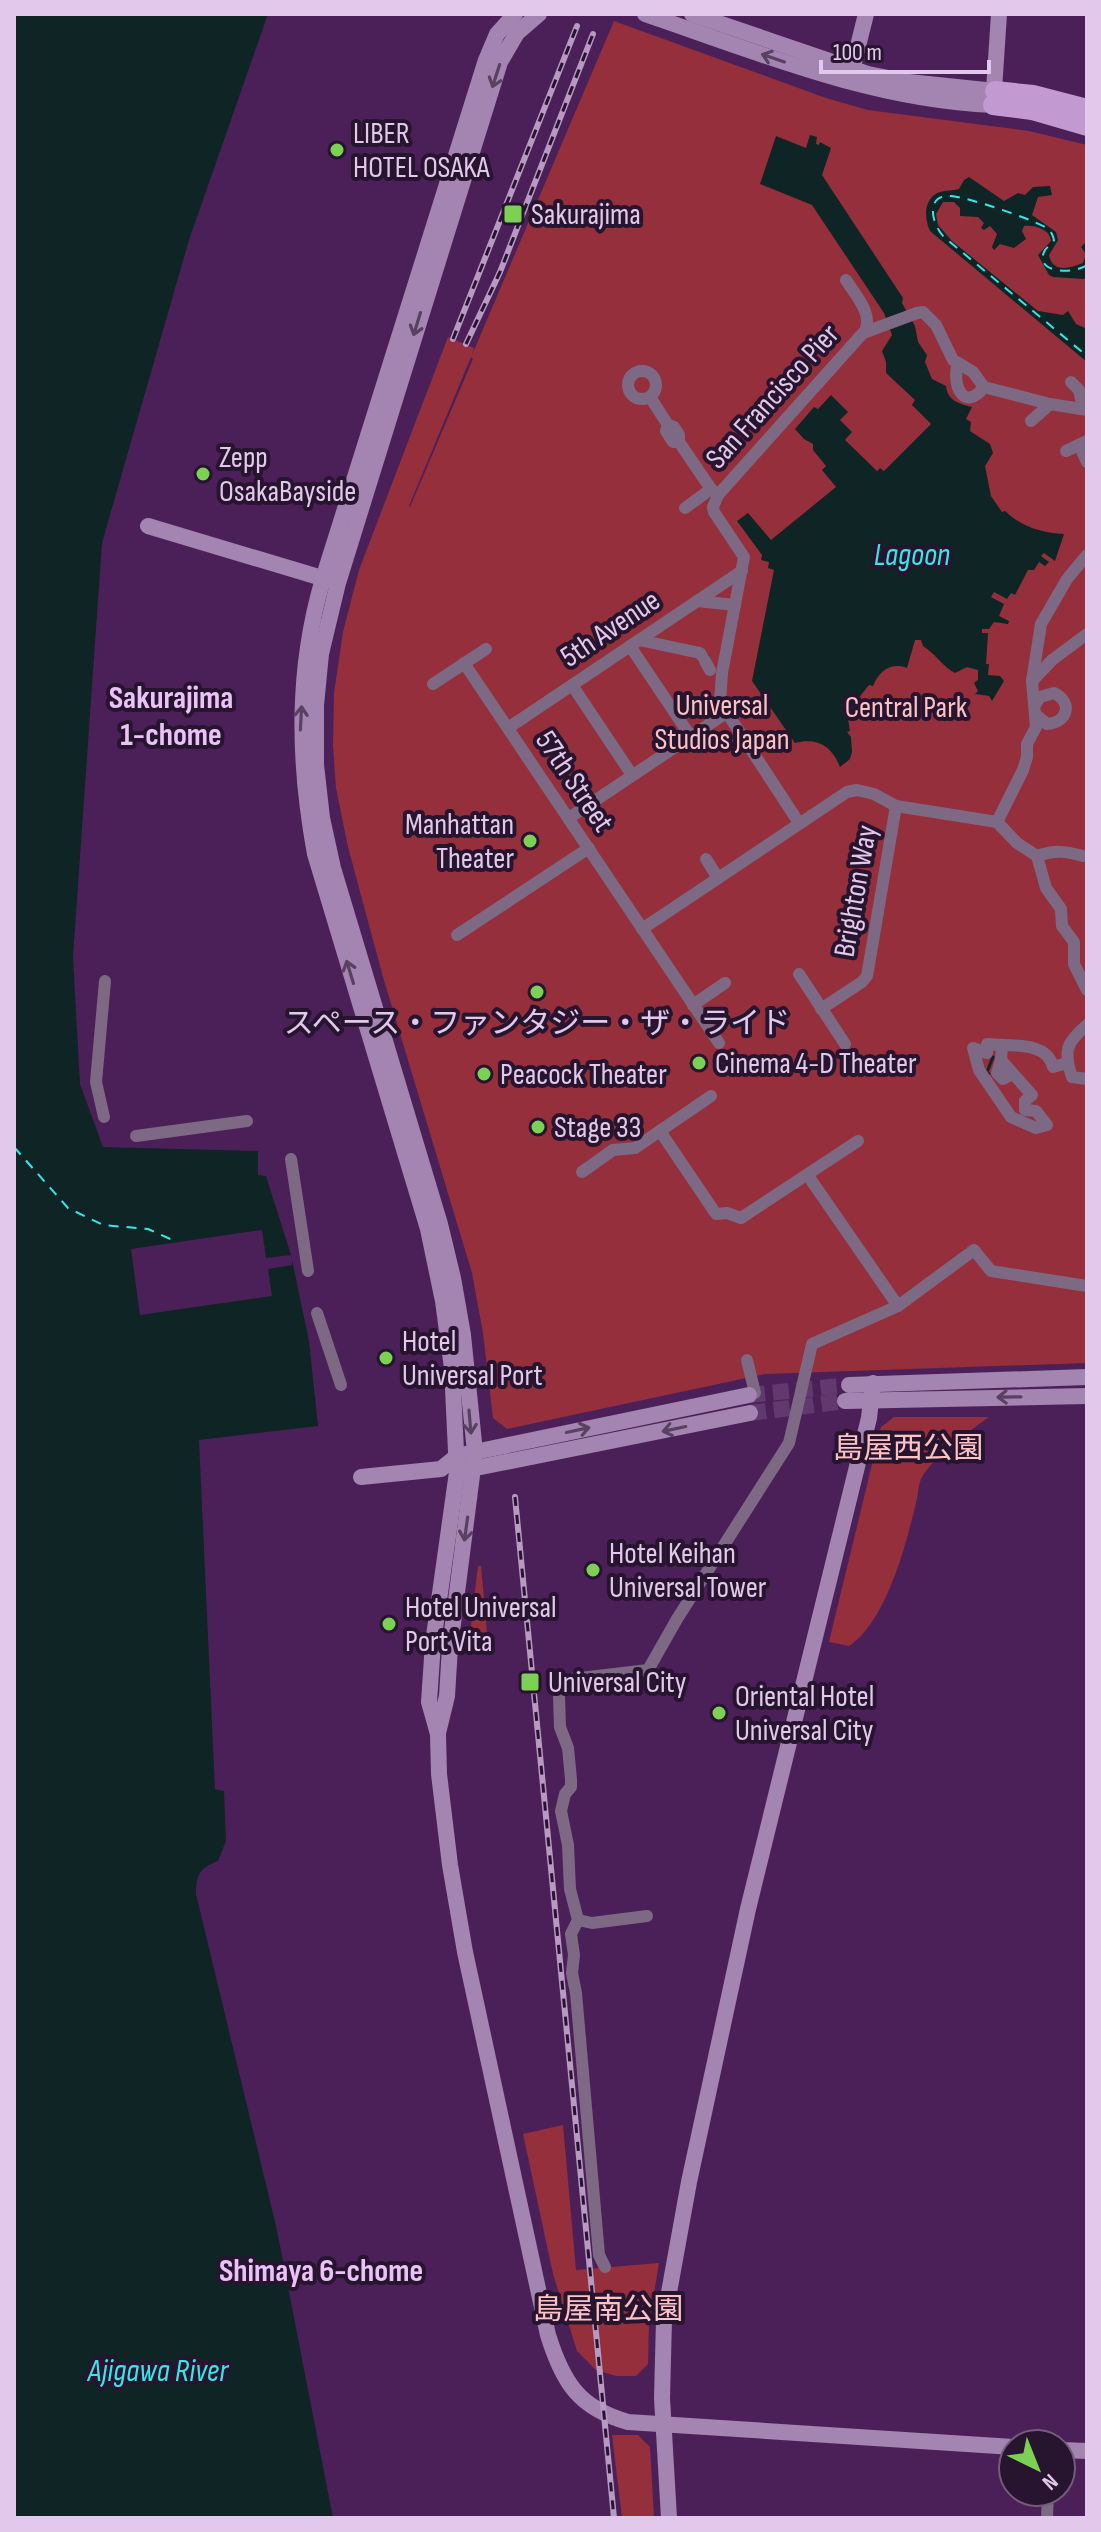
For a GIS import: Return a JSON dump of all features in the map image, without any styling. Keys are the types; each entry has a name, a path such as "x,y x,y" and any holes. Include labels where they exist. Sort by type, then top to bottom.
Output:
{"main road":[{"path":"994,98 1033,95 1087,109"},
{"path":"994,98 1087,126"}],"street":[{"path":"515,14 497,34 486,60 330,581 316,705 316,765 322,818 333,868 446,1251 463,1335 461,1463 447,1696 438,1734 439,1774 450,1865 465,1952 548,2335 566,2379 592,2408 628,2422 664,2426 997,2446"},
{"path":"330,581 500,62 517,33 539,14"},
{"path":"645,14 850,76 909,82 994,98 999,14"},
{"path":"692,14 850,76"},
{"path":"850,76 866,14"},
{"path":"846,280 868,315 869,324 865,332"},
{"path":"865,332 923,312 936,325 953,360 975,374 984,387 1050,404 1085,409 1079,390 1071,382"},
{"name":"San Francisco Pier","path":"680,511 714,492 865,332"},
{"path":"958,363 955,382 960,393 972,396 984,387"},
{"path":"650,397 668,425 674,427 679,442 714,492 714,512 744,557 719,695 726,713 799,823"},
{"path":"1031,421 1050,404"},
{"path":"1066,451 1083,443 1087,462"},
{"path":"148,526 330,581"},
{"path":"997,822 1023,770 1027,744 1036,727 1032,681 1037,642 1046,613 1067,579 1087,555"},
{"name":"5th Avenue","path":"508,728 742,571"},
{"path":"697,601 735,605"},
{"path":"1032,681 1052,660 1087,634"},
{"path":"634,643 700,653 706,662"},
{"path":"634,643 691,737"},
{"path":"433,684 486,649"},
{"name":"57th Street","path":"464,663 719,1043"},
{"path":"572,685 632,775"},
{"path":"569,818 726,713"},
{"path":"642,929 851,791 874,794 896,806 997,822 1017,843 1037,856 1046,888 1061,909 1062,926 1074,942 1074,964 1087,990"},
{"name":"Brighton Way","path":"821,1009 867,976 896,806"},
{"path":"457,935 589,848"},
{"path":"1037,856 1052,851 1083,856"},
{"path":"706,859 718,878"},
{"path":"799,974 845,1044"},
{"path":"104,1117 96,1082 105,981"},
{"path":"693,1005 725,983"},
{"path":"1087,1025 1072,1038 1066,1058 1072,1077 1087,1079"},
{"path":"1002,1046 997,1073 1003,1079 1013,1074 1032,1095 1025,1101 1025,1110 1036,1111 1047,1125 1036,1128 1004,1118 979,1070 973,1048 987,1053 987,1044 1041,1048 1051,1056 1053,1067 1067,1063"},
{"path":"582,1172 613,1150 635,1148 711,1096"},
{"path":"136,1136 247,1121"},
{"path":"660,1131 716,1214 727,1213 741,1218 858,1141"},
{"path":"291,1159 308,1271"},
{"path":"811,1180 898,1306"},
{"path":"555,1681 648,1670 789,1443 812,1344 898,1306 974,1250 991,1271 1087,1286"},
{"path":"317,1313 341,1385"},
{"path":"461,1463 752,1394 747,1360"},
{"path":"847,1393 1087,1377"},
{"path":"872,1392 1087,1396"},
{"path":"669,2518 664,2426 664,2320 701,2122 745,1924 865,1433 872,1392"},
{"path":"361,1477 461,1463 750,1413"},
{"path":"559,1696 560,1727 568,1748 571,1779 561,1811 568,1845 570,1889 578,1920 571,1934 574,1955 572,1973 599,2255 605,2267"},
{"path":"578,1920 592,1923 647,1916"}],"green space":[{"name":"Universal Studios Japan","path":"614,21 826,98 868,110 1029,131 1087,145 1087,1363 765,1374 507,1429 493,1418 472,1273 383,977 348,847 336,788 333,746 334,693 343,632 359,570 448,337 474,348 472,355","holes":["471,357 473,359 410,507"]},
{"name":"島屋西公園","path":"894,1417 989,1417 942,1454 921,1479 893,1581 874,1619 849,1646 829,1642 881,1427"},
{"path":"478,1566 481,1566 488,1643 469,1642"},
{"name":"島屋南公園","path":"563,2125 576,2270 659,2263 649,2323 648,2364 636,2376 616,2376 596,2370 577,2351 553,2274 523,2134"},
{"path":"612,2435 638,2435 650,2447 654,2518 622,2518"}],"water":[{"name":"Ajigawa River","path":"14,14 268,14 189,240 102,543 73,957 80,1084 103,1147 258,1151 258,1175 266,1176 291,1255 309,1341 318,1426 199,1440 215,1789 224,1791 226,1841 218,1861 201,1872 196,1894 277,2230 333,2518 14,2518"},
{"name":"Lagoon","path":"810,135 817,137 816,144 820,142 831,148 822,175 903,298 902,303 915,326 918,342 927,355 925,362 932,379 946,386 954,401 972,407 966,419 971,422 970,431 990,444 993,453 985,466 991,496 1002,512 1025,525 1040,531 1064,534 1055,561 1044,553 1041,556 1049,562 1045,566 1039,562 1034,570 1028,570 1015,595 1011,593 1007,599 994,592 991,597 1004,604 999,616 1009,621 1008,624 994,622 989,629 982,629 982,633 988,633 988,675 1000,676 1004,681 992,701 989,696 975,694 978,691 974,683 978,680 978,670 967,667 955,673 923,646 921,640 915,640 907,668 896,666 886,669 850,709 850,731 847,732 851,737 852,752 850,759 840,767 833,754 823,745 810,741 795,743 752,681 774,570 768,568 769,562 761,560 762,555 737,521 748,513 771,540 836,487 822,470 826,466 813,450 813,444 795,429 814,407 818,409 831,395 848,412 840,420 852,432 845,440 877,471 880,468 884,471 931,424 912,405 915,400 886,373 882,351 892,335 884,313 812,205 760,184 776,136 806,148"},
{"path":"969,177 1004,201 1018,193 1025,195 1033,187 1050,186 1052,195 1038,197 1032,215 1056,232 1058,240 1049,255 1054,265 1068,268 1083,263 1086,254 1081,247 1087,241 1087,276 1084,279 1053,277 1038,255 1051,241 1048,233 1041,229 1024,226 1022,231 1026,239 1014,248 1000,244 994,250 992,247 997,234 990,226 984,230 981,228 984,223 978,217 960,216 960,208 954,202 943,202 936,214 938,225 952,241 1038,311 1063,315 1068,311 1076,324 1087,329 1087,362 930,231 926,215 930,199 940,192 959,189"}],"pier":[{"path":"262,1230 266,1258 291,1255 292,1260 292,1265 268,1269 272,1296 140,1315 131,1249"}],"waterway":[{"path":"989,1074 987,1072 993,1057"}],"ferry route":[{"path":"1087,265 1065,271 1049,267 1043,258 1045,250 1054,240 1052,234 1030,220 959,197 942,197 934,205 936,225 944,237 1087,356"},
{"path":"14,1147 68,1208 103,1225 148,1229 177,1242"}],"tunnel":[{"path":"749,1395 849,1385"},
{"path":"750,1413 845,1401"}],"railway":[{"path":"453,339 577,26"},
{"path":"466,344 500,272 593,34"},
{"path":"515,1497 614,2518"}],"place":[{"name":"LIBER HOTEL OSAKA","path":"337,150"},
{"name":"Sakurajima","path":"513,214"},
{"name":"Zepp OsakaBayside","path":"203,474"},
{"name":"Manhattan Theater","path":"530,841"},
{"name":"スペース・ファンタジー・ザ・ライド","path":"537,992"},
{"name":"Cinema 4-D Theater","path":"699,1063"},
{"name":"Peacock Theater","path":"484,1074"},
{"name":"Stage 33","path":"538,1127"},
{"name":"Hotel Universal Port","path":"386,1358"},
{"name":"Hotel Keihan Universal Tower","path":"593,1570"},
{"name":"Hotel Universal Port Vita","path":"389,1624"},
{"name":"Universal City","path":"530,1682"},
{"name":"Oriental Hotel Universal City","path":"719,1713"}],"district":[{"name":"Sakurajima 1-chome","path":"171,716"},
{"name":"Shimaya 6-chome","path":"321,2270"}],"park label":[{"name":"Central Park","path":"906,707"}]}
